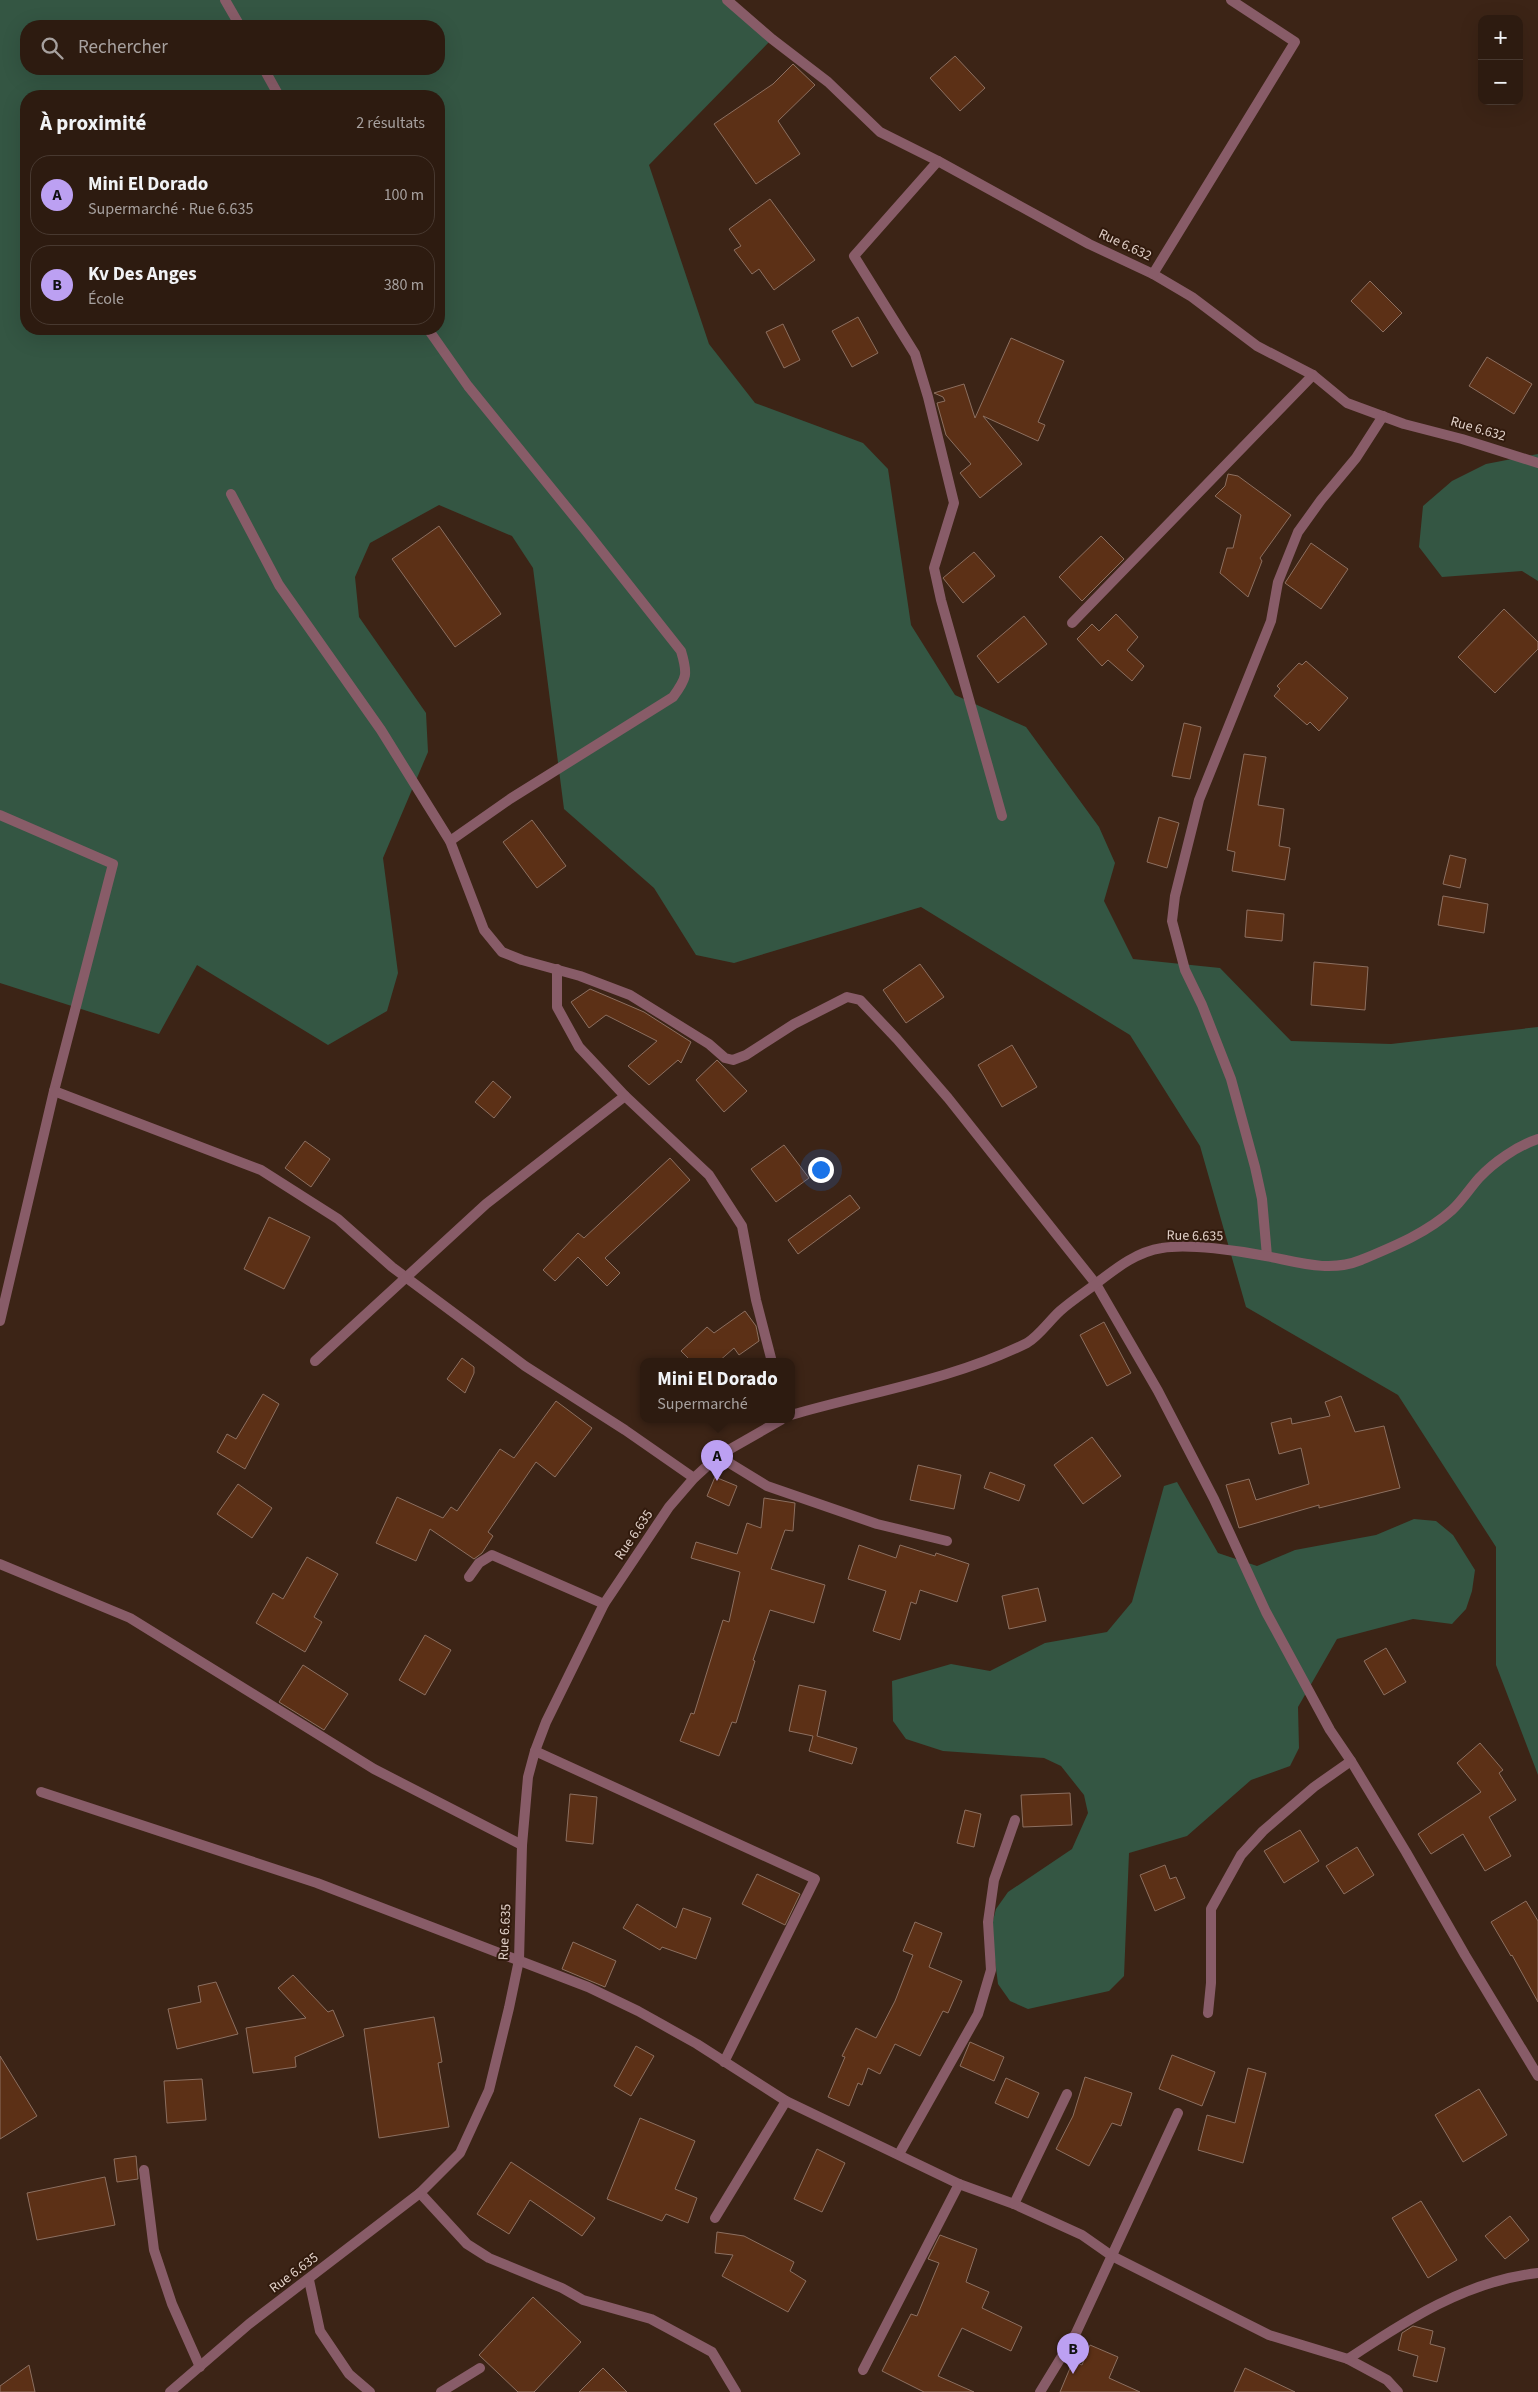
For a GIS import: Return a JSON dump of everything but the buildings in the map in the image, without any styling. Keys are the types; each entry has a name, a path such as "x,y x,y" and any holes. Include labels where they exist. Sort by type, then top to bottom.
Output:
{"street":[{"path":"225,0 237,20"},
{"name":"Rue 6.632","path":"727,0 772,39 828,82 880,132 938,161 1089,244 1153,274 1192,297 1257,346 1313,375 1347,403 1404,424 1525,457 1538,463"},
{"path":"1153,274 1295,42 1231,0"},
{"path":"267,75 276,90"},
{"path":"938,161 854,256 915,354 928,397 954,503 934,568 940,600 1002,816"},
{"path":"432,335 468,386 681,651 686,666 686,679 673,697 510,799 450,841"},
{"path":"1072,623 1313,375"},
{"path":"1267,1256 1262,1199 1255,1167 1231,1079 1202,1005 1185,970 1172,921 1175,896 1199,800 1271,621 1278,582 1298,532 1321,500 1356,458 1383,416"},
{"path":"231,494 279,584 381,730 450,841 484,930 502,952 580,976 630,995 709,1044 726,1058 733,1060 746,1055 794,1024 847,997 860,1000 948,1098 1096,1284 1158,1391 1214,1499 1266,1612 1330,1730 1351,1761 1538,2076"},
{"path":"0,815 113,864 54,1091 0,1321"},
{"path":"557,969 557,1007 579,1047 625,1096 709,1175 742,1226 756,1300 771,1358"},
{"path":"54,1091 261,1170 338,1219 407,1278 524,1366 625,1430 694,1478"},
{"path":"315,1361 486,1204 625,1096"},
{"name":"Rue 6.635","path":"795,1414 904,1387 1007,1352 1030,1341 1061,1310 1114,1268 1138,1255 1163,1248 1227,1250 1267,1256 1298,1264 1331,1266 1359,1260 1431,1228 1454,1209 1480,1176 1511,1152 1538,1139"},
{"name":"Rue 6.635","path":"170,2392 249,2324 309,2280 420,2192 460,2153 489,2090 519,1960 522,1845 528,1777 535,1750 546,1722 604,1604 669,1507 694,1478 718,1456 775,1423"},
{"path":"718,1456 766,1486 877,1524 947,1541"},
{"path":"470,1577 479,1563 492,1555 604,1604"},
{"path":"0,1564 130,1618 374,1769 522,1845"},
{"path":"535,1750 815,1879 724,2062"},
{"path":"1208,2013 1211,1983 1212,1909 1242,1855 1262,1831 1307,1793 1351,1761"},
{"path":"41,1792 317,1883 588,1987 638,2011 786,2101 959,2184 1014,2204 1082,2235 1112,2256 1269,2335 1348,2359 1387,2380 1398,2392"},
{"path":"899,2154 978,2014 991,1970 988,1922 994,1880 1015,1820"},
{"path":"1014,2204 1067,2094"},
{"path":"715,2218 786,2101"},
{"path":"1040,2392 1076,2333 1178,2113"},
{"path":"144,2170 154,2250 172,2304 200,2367"},
{"path":"863,2370 959,2184"},
{"path":"420,2192 467,2244 488,2258 562,2288 582,2300 651,2319 712,2352 736,2392"},
{"path":"1348,2359 1410,2318 1443,2301 1485,2284 1538,2273"},
{"path":"309,2280 320,2331 349,2374 370,2392"},
{"path":"441,2392 480,2368"}],"green space":[{"path":"0,0 724,0 772,39 649,165 709,344 755,403 863,443 888,469 911,625 955,695 1026,727 1099,827 1115,863 1104,901 1133,959 1220,968 1291,1041 1391,1044 1538,1027 1538,1775 1496,1665 1496,1547 1398,1395 1246,1307 1200,1146 1130,1035 921,907 734,963 696,955 654,888 564,809 533,568 512,536 439,505 370,543 355,577 359,617 426,713 428,752 383,858 398,973 387,1011 328,1045 197,965 159,1034 0,983"},
{"path":"1538,454 1538,581 1522,571 1442,577 1419,547 1423,506 1452,481 1486,464"},
{"path":"1177,1482 1218,1553 1257,1566 1295,1550 1376,1535 1414,1519 1436,1521 1453,1535 1475,1570 1472,1591 1466,1609 1452,1624 1413,1619 1337,1639 1298,1707 1299,1748 1290,1766 1251,1780 1187,1836 1129,1853 1124,1976 1109,1991 1028,2009 1010,2001 998,1984 991,1928 996,1909 1008,1892 1072,1849 1088,1813 1084,1795 1061,1766 1044,1758 943,1751 906,1739 893,1721 892,1681 951,1664 990,1671 1045,1643 1107,1632 1132,1602 1164,1486"}],"place":[{"name":"Mini El Dorado","path":"717,1481"},
{"name":"Kv Des Anges","path":"1073,2374"}]}
